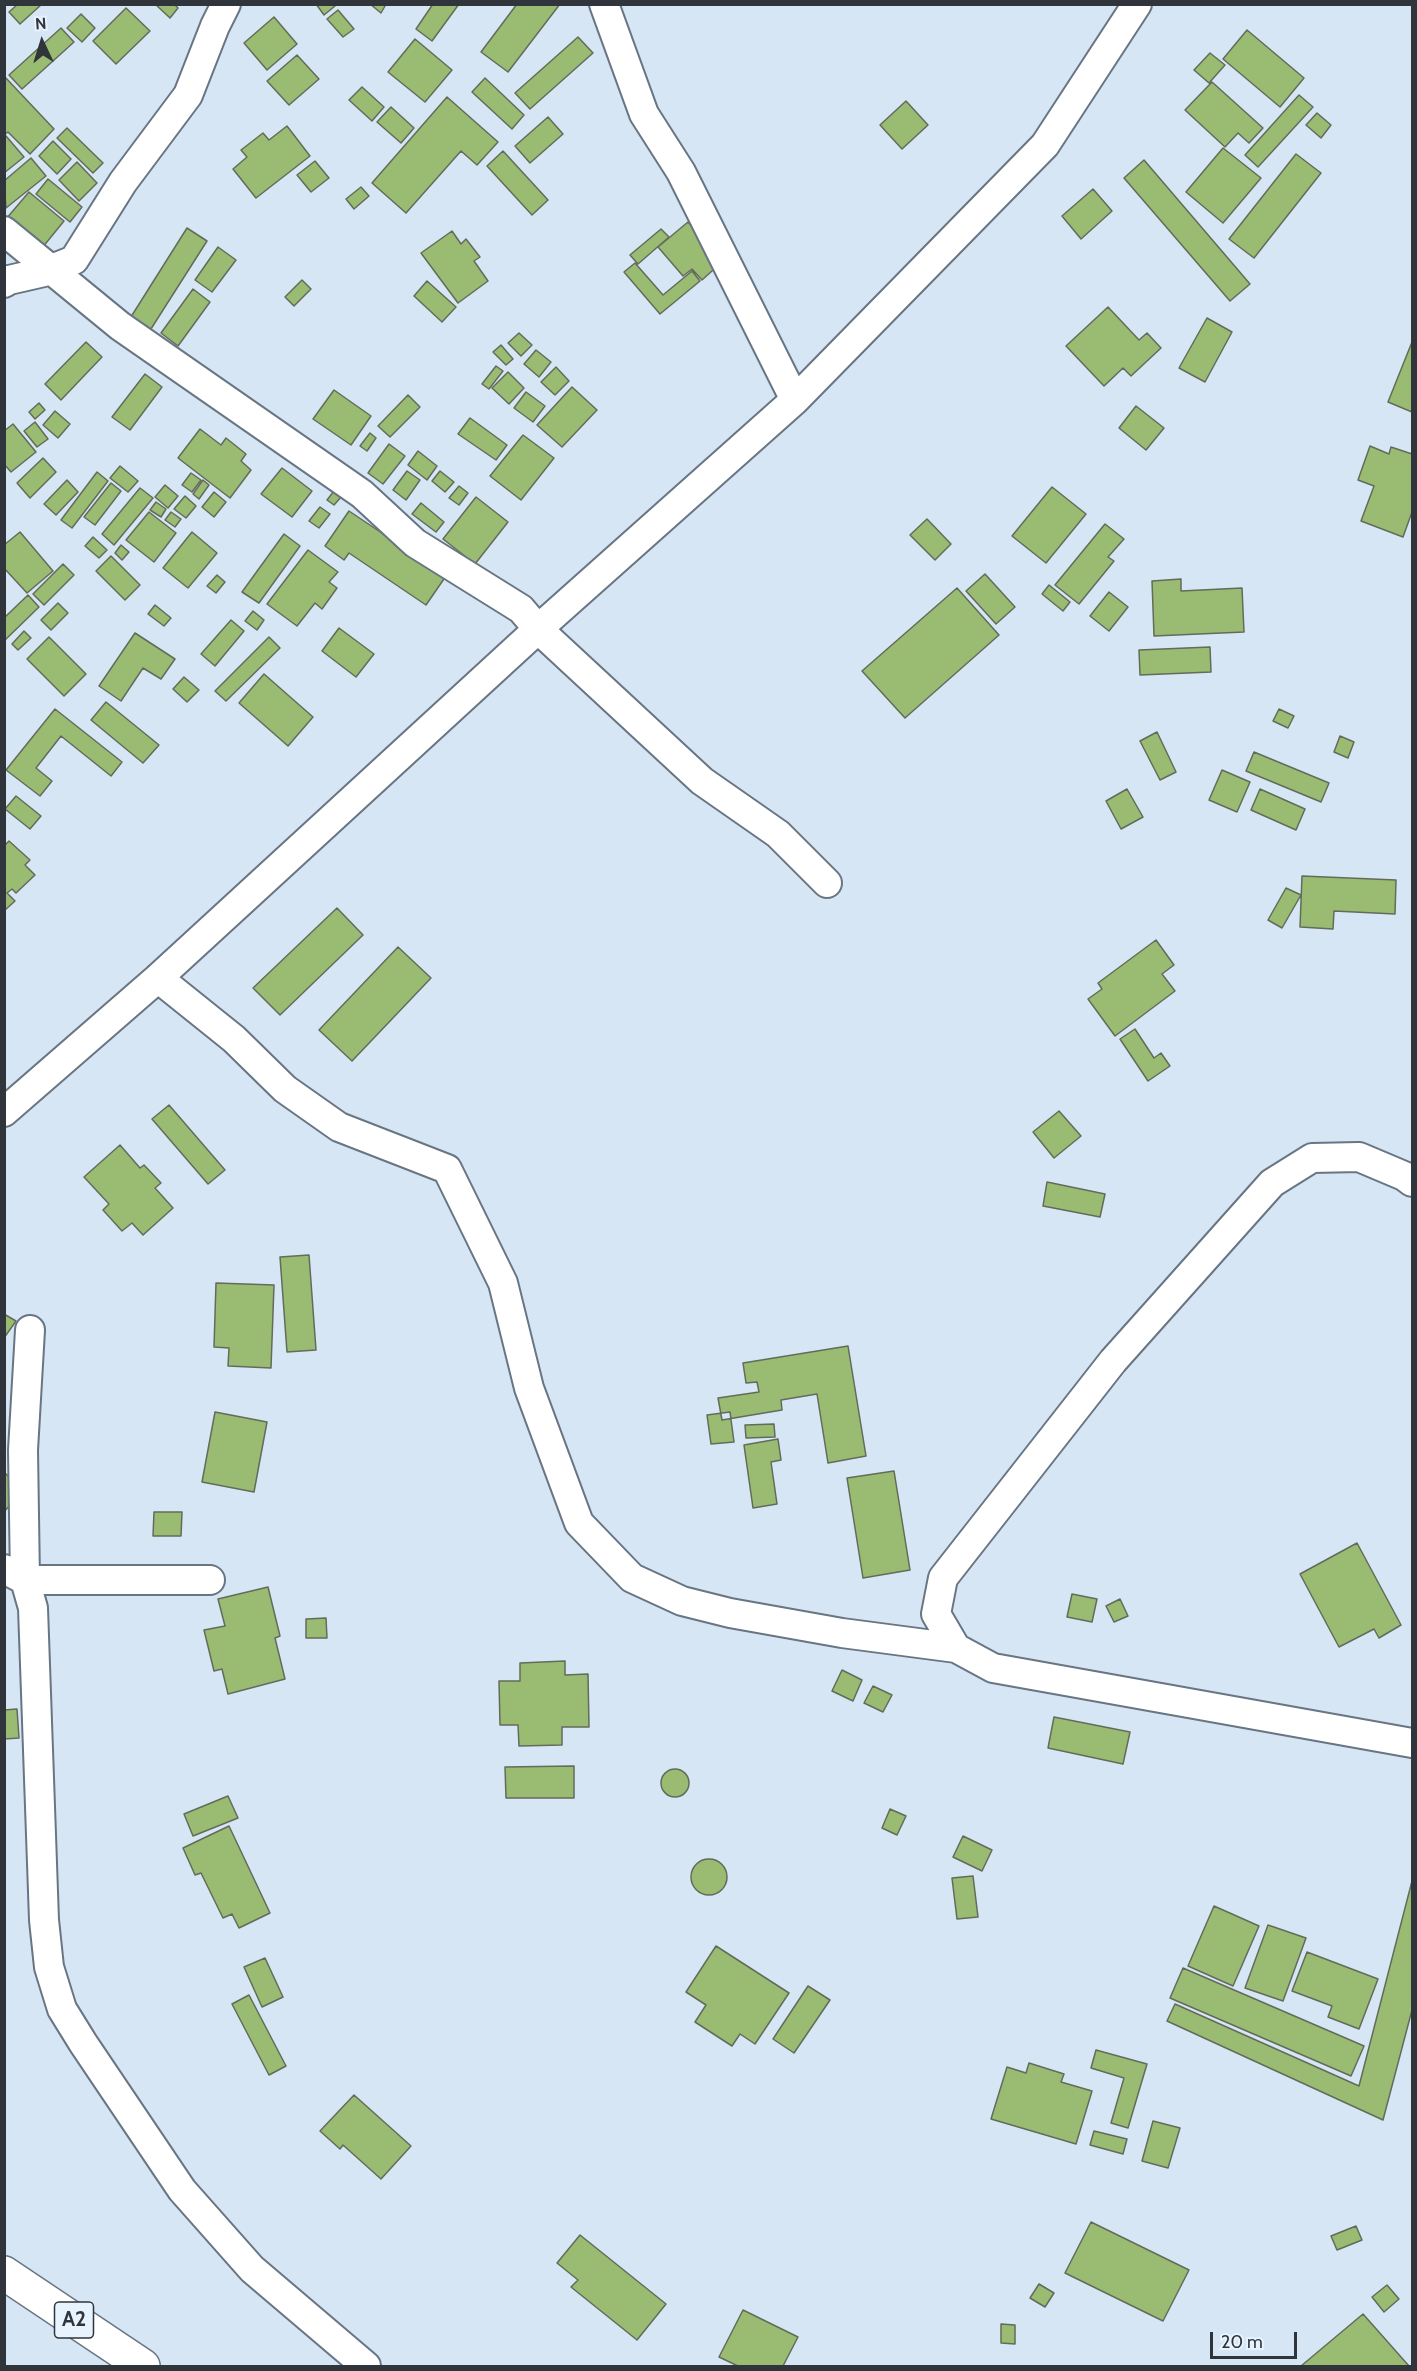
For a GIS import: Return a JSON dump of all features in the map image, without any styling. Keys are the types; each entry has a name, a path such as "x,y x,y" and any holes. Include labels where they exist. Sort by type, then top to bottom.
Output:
{"highway":[{"name":"A2","path":"4,2274 143,2367"}],"street":[{"path":"4,283 75,260 123,182 188,95 214,26 226,4"},
{"path":"604,4 644,114 681,172 795,400"},
{"path":"4,1112 158,978 538,629 795,400 1045,145 1137,4"},
{"path":"4,231 120,326 362,495 415,543 521,609 538,629 702,781 778,834 827,883"},
{"path":"158,978 234,1039 285,1089 339,1127 447,1168 503,1283 529,1388 579,1523 632,1578 682,1601 730,1613 842,1633 956,1647 993,1668 1413,1743"},
{"path":"956,1647 936,1614 943,1578 1113,1361 1272,1183 1312,1158 1359,1157 1413,1182"},
{"path":"30,1330 15,1574 33,1608 44,1920 49,1967 62,2009 182,2190 252,2269 366,2367"},
{"path":"15,1574 210,1580"}],"building":[{"path":"18,4 42,4 20,24 9,12"},
{"path":"155,4 174,4 178,8 170,18"},
{"path":"316,4 334,4 335,6 324,15"},
{"path":"370,4 382,4 385,6 381,13"},
{"path":"433,4 459,4 432,41 416,29"},
{"path":"517,4 560,4 508,72 481,52"},
{"path":"126,8 150,31 116,64 93,41"},
{"path":"338,10 354,29 343,37 327,19"},
{"path":"81,14 95,28 82,42 67,28"},
{"path":"274,17 297,44 267,70 244,43"},
{"path":"61,28 74,42 22,89 9,75"},
{"path":"1247,30 1304,78 1280,107 1223,59"},
{"path":"578,37 593,53 530,109 515,93"},
{"path":"415,39 452,70 425,102 388,72"},
{"path":"1210,53 1225,65 1209,83 1194,70"},
{"path":"297,55 319,79 289,105 267,81"},
{"path":"4,76 54,129 30,154 8,132 4,135"},
{"path":"485,78 524,115 512,129 472,92"},
{"path":"1212,82 1263,128 1249,143 1238,133 1225,147 1185,110"},
{"path":"362,87 384,107 372,121 349,100"},
{"path":"1299,95 1313,107 1258,167 1245,155"},
{"path":"447,97 498,142 477,165 461,151 406,213 372,183"},
{"path":"906,101 928,125 902,149 880,125"},
{"path":"391,107 414,128 401,143 377,122"},
{"path":"1317,113 1331,125 1321,138 1306,125"},
{"path":"548,117 563,134 530,163 515,146"},
{"path":"287,126 310,156 256,198 233,169 247,157 241,150 263,133 269,140"},
{"path":"67,128 103,163 93,173 57,138"},
{"path":"6,136 24,157 4,173 4,138"},
{"path":"53,141 71,159 57,174 39,156"},
{"path":"1223,148 1261,178 1223,223 1186,192"},
{"path":"503,151 548,200 532,215 487,166"},
{"path":"1296,154 1321,173 1254,258 1229,239"},
{"path":"31,158 46,176 6,208 4,181"},
{"path":"1144,160 1250,284 1230,301 1124,178"},
{"path":"315,161 329,178 311,192 297,175"},
{"path":"77,162 97,183 79,201 59,180"},
{"path":"48,179 82,207 70,222 36,194"},
{"path":"361,187 369,196 354,209 346,199"},
{"path":"1093,189 1112,211 1081,239 1062,216"},
{"path":"29,192 64,221 42,248 6,219"},
{"path":"688,222 722,262 702,280 692,269 683,276 658,247"},
{"path":"187,228 207,241 149,332 129,320"},
{"path":"661,229 669,237 638,264 630,255"},
{"path":"452,231 461,244 466,239 480,257 474,261 488,281 458,303 421,253"},
{"path":"218,247 236,260 212,292 195,280"},
{"path":"635,263 663,295 692,271 700,281 660,314 624,272"},
{"path":"302,280 311,289 294,306 285,297"},
{"path":"427,281 456,307 442,322 414,296"},
{"path":"193,289 210,302 178,346 161,333"},
{"path":"1108,307 1139,340 1147,333 1161,348 1131,376 1123,368 1104,386 1066,346"},
{"path":"1207,318 1232,332 1205,382 1179,368"},
{"path":"519,333 532,345 521,356 508,343"},
{"path":"86,342 102,357 61,400 45,384"},
{"path":"1412,342 1412,412 1388,402"},
{"path":"501,345 513,359 506,365 493,352"},
{"path":"536,350 551,362 539,377 524,364"},
{"path":"496,366 503,371 489,389 482,384"},
{"path":"556,367 569,381 555,395 541,382"},
{"path":"508,372 524,388 509,404 492,388"},
{"path":"145,374 162,387 130,430 112,417"},
{"path":"572,387 597,410 562,447 537,425"},
{"path":"334,390 371,416 351,445 313,419"},
{"path":"526,392 545,406 533,422 514,408"},
{"path":"408,395 420,407 390,437 378,426"},
{"path":"39,403 45,410 35,419 29,412"},
{"path":"1136,406 1164,428 1146,450 1119,428"},
{"path":"55,411 70,424 58,438 43,425"},
{"path":"470,418 507,445 496,460 458,434"},
{"path":"35,422 48,439 37,447 24,431"},
{"path":"13,424 36,452 11,472 4,464 4,431"},
{"path":"200,429 221,445 226,438 246,454 241,461 251,470 230,498 178,458"},
{"path":"370,433 376,438 367,451 360,446"},
{"path":"523,435 554,458 521,500 490,476"},
{"path":"389,444 405,456 383,484 368,473"},
{"path":"1370,446 1389,454 1391,447 1412,454 1412,512 1403,537 1361,521 1374,486 1358,480"},
{"path":"418,451 437,466 427,480 408,465"},
{"path":"43,458 56,472 30,498 17,483"},
{"path":"120,466 138,481 128,492 110,478"},
{"path":"282,468 312,491 292,517 261,494"},
{"path":"407,471 420,480 406,500 393,490"},
{"path":"440,471 454,482 445,492 432,481"},
{"path":"97,472 108,481 72,528 61,520"},
{"path":"191,473 201,480 192,492 182,485"},
{"path":"67,480 78,492 56,515 44,504"},
{"path":"203,480 209,485 199,499 193,494"},
{"path":"111,483 121,491 95,525 84,517"},
{"path":"165,485 178,496 168,508 155,497"},
{"path":"459,486 468,493 459,505 449,498"},
{"path":"1052,487 1086,514 1046,563 1012,536"},
{"path":"140,488 153,498 114,545 102,534"},
{"path":"334,491 342,496 334,505 327,500"},
{"path":"214,492 226,502 214,517 202,507"},
{"path":"185,496 196,506 186,518 174,509"},
{"path":"476,497 508,522 475,564 443,539"},
{"path":"156,502 166,509 161,517 150,510"},
{"path":"421,503 444,522 436,532 412,514"},
{"path":"320,507 330,514 319,528 309,521"},
{"path":"349,511 446,576 426,605 349,553 344,560 325,546"},
{"path":"149,512 176,533 154,562 126,540"},
{"path":"171,512 181,519 175,527 165,520"},
{"path":"927,519 951,544 935,560 910,535"},
{"path":"1105,524 1124,539 1108,557 1114,561 1079,604 1055,585"},
{"path":"20,532 53,571 27,593 4,568 4,545"},
{"path":"192,532 217,553 188,588 163,568"},
{"path":"284,534 300,546 259,603 242,592"},
{"path":"93,537 107,550 99,558 85,546"},
{"path":"121,545 129,552 122,560 115,553"},
{"path":"308,550 338,572 329,582 337,588 322,609 315,603 297,626 267,604"},
{"path":"111,556 140,585 125,600 96,571"},
{"path":"63,564 74,575 44,605 33,594"},
{"path":"985,574 1015,607 996,624 966,591"},
{"path":"217,575 225,582 216,593 207,586"},
{"path":"1181,579 1181,591 1242,588 1244,632 1154,636 1152,581"},
{"path":"1049,585 1070,602 1063,611 1042,594"},
{"path":"957,588 999,635 905,718 862,671"},
{"path":"1109,592 1128,607 1109,631 1090,616"},
{"path":"28,595 39,607 4,641 4,618"},
{"path":"58,603 68,613 51,630 41,620"},
{"path":"155,605 171,618 164,626 148,614"},
{"path":"253,611 264,620 257,630 245,621"},
{"path":"231,620 244,631 215,666 201,654"},
{"path":"339,628 374,654 356,677 322,651"},
{"path":"24,631 31,638 18,650 12,644"},
{"path":"135,633 175,659 161,679 143,668 121,701 99,686"},
{"path":"49,637 86,674 64,696 27,659"},
{"path":"269,637 280,648 226,701 215,691"},
{"path":"1210,647 1211,672 1140,675 1139,650"},
{"path":"264,674 313,717 288,746 239,703"},
{"path":"184,677 199,690 187,702 173,689"},
{"path":"106,702 159,745 143,763 91,720"},
{"path":"55,709 122,762 111,776 61,736 36,768 52,781 40,796 6,770"},
{"path":"1279,709 1294,716 1288,728 1273,721"},
{"path":"1157,732 1176,772 1160,780 1140,741"},
{"path":"1340,736 1354,742 1348,758 1334,752"},
{"path":"1254,752 1329,783 1321,802 1246,771"},
{"path":"1222,770 1250,782 1237,812 1209,800"},
{"path":"1127,789 1143,817 1121,829 1106,801"},
{"path":"1260,789 1305,809 1296,830 1251,810"},
{"path":"16,796 41,816 30,829 5,809"},
{"path":"9,841 30,860 25,865 35,875 16,893 12,889 7,893 15,901 4,911 4,846"},
{"path":"1302,876 1396,880 1395,914 1334,911 1333,929 1300,927"},
{"path":"1286,888 1301,895 1282,928 1268,920"},
{"path":"337,908 363,935 280,1015 253,988"},
{"path":"1156,940 1174,965 1162,974 1175,991 1115,1036 1088,999 1102,989 1098,983"},
{"path":"398,947 431,978 352,1061 319,1030"},
{"path":"1135,1029 1154,1058 1161,1053 1170,1066 1148,1081 1120,1039"},
{"path":"169,1105 225,1170 208,1184 152,1119"},
{"path":"1059,1111 1081,1136 1054,1158 1033,1132"},
{"path":"120,1145 140,1168 144,1165 161,1183 155,1188 173,1208 143,1235 132,1223 122,1231 103,1210 109,1204 84,1177"},
{"path":"1047,1182 1105,1194 1100,1217 1043,1206"},
{"path":"309,1255 316,1350 287,1352 280,1257"},
{"path":"216,1283 274,1285 271,1368 228,1366 229,1348 214,1347"},
{"path":"4,1314 16,1321 4,1338"},
{"path":"848,1346 866,1456 828,1463 817,1394 781,1400 782,1410 722,1420 718,1398 759,1392 757,1382 746,1383 743,1363"},
{"path":"215,1412 267,1422 254,1492 202,1482"},
{"path":"730,1412 734,1442 711,1444 707,1415"},
{"path":"774,1424 775,1437 746,1438 745,1425"},
{"path":"778,1439 781,1460 771,1462 777,1504 753,1508 744,1445"},
{"path":"894,1471 910,1570 863,1578 847,1478"},
{"path":"4,1472 12,1480 15,1499 4,1512"},
{"path":"154,1512 182,1512 181,1536 153,1536"},
{"path":"1357,1543 1401,1625 1379,1638 1374,1629 1339,1647 1300,1574"},
{"path":"268,1587 280,1636 275,1638 285,1679 228,1694 222,1669 214,1671 204,1630 225,1626 218,1599"},
{"path":"1072,1594 1097,1599 1092,1622 1067,1617"},
{"path":"1120,1599 1128,1616 1114,1622 1106,1606"},
{"path":"326,1618 327,1638 306,1638 306,1619"},
{"path":"565,1661 565,1675 588,1674 589,1727 562,1727 562,1745 519,1746 518,1725 500,1725 499,1681 520,1681 520,1663"},
{"path":"842,1670 862,1680 853,1701 832,1691"},
{"path":"873,1686 892,1695 883,1712 864,1703"},
{"path":"17,1709 19,1738 4,1739 4,1710"},
{"path":"1054,1717 1130,1732 1123,1764 1048,1748"},
{"path":"574,1766 574,1798 506,1798 505,1767"},
{"path":"675,1769 685,1773 689,1783 685,1793 675,1797 665,1793 661,1783 665,1773"},
{"path":"228,1796 238,1818 193,1836 184,1814"},
{"path":"890,1809 906,1816 897,1835 882,1828"},
{"path":"229,1826 270,1913 239,1928 232,1914 223,1918 201,1873 195,1875 183,1848"},
{"path":"963,1836 992,1850 982,1871 953,1857"},
{"path":"709,1859 722,1864 727,1877 722,1890 709,1895 696,1890 691,1877 696,1864"},
{"path":"973,1876 978,1917 957,1919 952,1878"},
{"path":"1412,1881 1412,2010 1383,2120 1167,2021 1175,2004 1359,2086"},
{"path":"1214,1906 1259,1926 1233,1986 1188,1966"},
{"path":"1268,1925 1306,1938 1283,2001 1245,1988"},
{"path":"716,1946 789,1993 755,2044 740,2034 732,2046 695,2022 706,2005 686,1992"},
{"path":"1307,1952 1378,1979 1359,2029 1328,2017 1332,2006 1292,1991"},
{"path":"265,1958 283,1997 262,2007 244,1967"},
{"path":"1183,1968 1364,2046 1351,2076 1170,1998"},
{"path":"808,1986 830,2000 794,2053 773,2039"},
{"path":"249,1995 286,2066 269,2075 232,2004"},
{"path":"1096,2050 1147,2064 1128,2128 1111,2123 1124,2078 1091,2068"},
{"path":"1029,2063 1064,2074 1061,2082 1092,2091 1076,2144 991,2119 1007,2067 1026,2073"},
{"path":"354,2095 411,2146 381,2179 343,2145 340,2149 320,2131"},
{"path":"1153,2121 1180,2128 1168,2168 1142,2161"},
{"path":"1094,2131 1127,2139 1123,2154 1090,2145"},
{"path":"1091,2222 1189,2270 1163,2321 1065,2273"},
{"path":"1356,2226 1362,2240 1337,2250 1331,2236"},
{"path":"580,2235 666,2304 637,2340 571,2287 578,2280 557,2263"},
{"path":"1039,2284 1054,2293 1045,2307 1030,2298"},
{"path":"1387,2285 1399,2299 1384,2312 1372,2297"},
{"path":"743,2310 798,2337 783,2366 738,2366 719,2357"},
{"path":"1363,2314 1409,2366 1301,2366"},
{"path":"1001,2324 1015,2325 1015,2344 1001,2343"}]}
